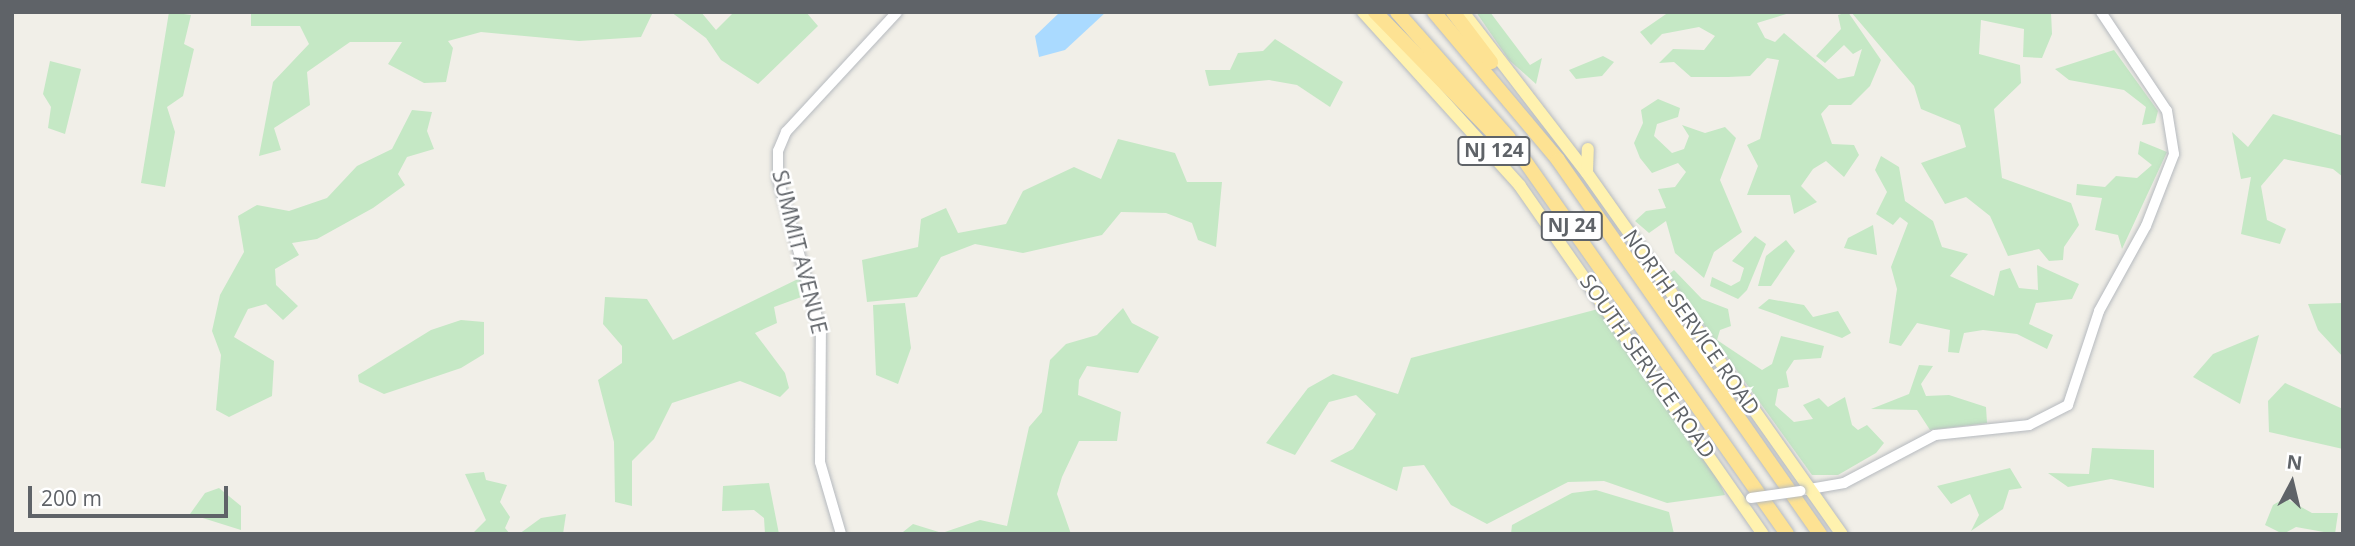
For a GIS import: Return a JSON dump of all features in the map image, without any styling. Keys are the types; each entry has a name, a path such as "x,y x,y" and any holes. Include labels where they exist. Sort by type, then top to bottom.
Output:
{"highway":[{"path":"1375,12 1564,215"},
{"name":"NJ 24","path":"1397,12 1483,105 1564,215 1787,534"},
{"name":"NJ 24","path":"1434,12 1515,103 1820,534"},
{"path":"1453,12 1515,103"}],"main road":[{"name":"SOUTH SERVICE ROAD","path":"1363,12 1491,147 1746,498 1763,534"},
{"name":"NORTH SERVICE ROAD","path":"1463,12 1587,173 1807,490 1842,534"},
{"path":"1587,173 1588,149"}],"street":[{"name":"SUMMIT AVENUE","path":"841,534 818,445 821,331 778,179 778,151 786,132 897,12"},
{"path":"1746,498 1807,490 1852,480 1935,435 2048,420 2068,405 2079,381 2099,311 2150,218 2174,154 2167,111 2101,12"}],"green space":[{"path":"169,12 191,15 184,44 194,49 183,96 167,107 175,132 165,187 141,183"},
{"path":"251,12 653,12 641,37 579,41 481,32 448,41 453,48 446,82 424,83 388,64 402,42 350,42 307,72 310,105 274,128 281,150 259,156 273,82 309,44 300,26 251,26"},
{"path":"671,12 701,12 716,30 734,12 806,12 818,26 758,84 721,60 706,38"},
{"path":"1476,12 1490,12 1530,65 1542,58 1536,84 1509,60"},
{"path":"1669,12 1793,12 1757,23 1765,38 1775,42 1784,33 1838,79 1854,76 1862,49 1853,54 1844,45 1825,63 1816,56 1841,29 1838,15 1848,12 1881,60 1870,86 1851,105 1829,105 1821,114 1832,144 1854,145 1859,155 1844,177 1826,161 1813,169 1801,186 1817,202 1794,214 1790,195 1747,195 1758,166 1747,145 1760,139 1779,60 1767,58 1750,76 1691,77 1674,62 1659,63 1673,49 1704,50 1715,36 1699,27 1662,34 1651,45 1640,32"},
{"path":"1851,12 2051,12 2052,34 2042,58 2023,57 2024,29 1981,20 1979,54 2020,65 2021,83 1994,109 2002,178 2071,203 2079,225 2064,247 2063,260 2049,261 2039,249 2008,256 1990,216 1966,197 1945,204 1921,163 1966,147 1960,125 1921,109 1914,86"},
{"path":"1275,39 1343,82 1330,107 1297,85 1269,80 1209,86 1205,70 1230,70 1238,53 1263,51"},
{"path":"2114,50 2158,111 2155,123 2142,125 2146,107 2124,90 2069,80 2055,69"},
{"path":"1603,56 1614,62 1602,76 1576,79 1569,70"},
{"path":"50,61 81,69 65,134 48,128 51,107 43,94"},
{"path":"1658,99 1680,108 1678,117 1657,124 1654,136 1672,153 1684,149 1689,136 1682,125 1705,133 1725,127 1736,138 1720,180 1742,232 1714,252 1704,278 1675,253 1666,221 1649,233 1635,221 1646,211 1666,208 1658,189 1675,187 1686,172 1678,163 1652,173 1640,158 1634,143 1643,123 1641,110"},
{"path":"412,110 432,112 427,131 434,149 407,157 398,174 405,185 373,208 317,239 292,243 299,255 275,269 276,285 298,306 283,320 266,304 248,309 234,337 274,361 272,396 229,417 216,410 221,355 212,331 220,295 244,252 238,216 257,205 289,211 327,198 357,166 392,149"},
{"path":"2273,114 2343,136 2343,177 2333,169 2284,159 2261,186 2267,220 2286,229 2280,244 2241,234 2251,177 2241,179 2232,132 2248,147"},
{"path":"1118,139 1175,153 1187,182 1222,182 1216,247 1198,240 1192,223 1166,213 1121,212 1102,235 1023,253 975,244 941,257 917,297 867,302 862,260 918,247 921,219 946,208 958,233 1006,224 1023,191 1074,167 1101,179"},
{"path":"2140,141 2167,152 2122,249 2118,235 2095,230 2102,198 2076,195 2077,184 2105,187 2116,176 2137,178 2152,165 2138,154"},
{"path":"1881,156 1899,167 1905,201 1933,221 1942,247 1968,254 1950,276 1994,296 2000,271 2010,268 2019,288 2038,290 2037,265 2079,284 2072,299 2036,303 2029,324 2053,335 2047,349 2017,334 1983,330 1964,333 1959,353 1948,352 1950,330 1917,323 1901,346 1889,343 1897,289 1891,267 1908,223 1900,217 1893,225 1876,214 1887,192 1875,170"},
{"path":"1873,225 1877,255 1844,248 1848,238"},
{"path":"1755,236 1766,244 1747,290 1738,299 1710,286 1712,277 1731,286 1740,281 1744,268 1732,261"},
{"path":"1786,240 1795,251 1771,286 1758,286 1766,256"},
{"path":"1674,270 1702,299 1728,309 1731,326 1720,330 1717,340 1762,370 1772,364 1781,336 1824,346 1821,358 1794,360 1786,372 1789,387 1778,389 1775,405 1794,422 1813,419 1803,405 1819,398 1828,407 1845,397 1852,425 1858,430 1867,425 1884,443 1876,453 1838,475 1812,475 1668,275"},
{"path":"800,278 804,296 774,307 777,323 755,333 785,373 789,388 780,397 740,381 672,403 654,439 632,461 632,506 615,502 614,442 598,380 622,363 622,346 603,324 605,297 647,299 673,340"},
{"path":"1769,299 1804,305 1813,317 1838,311 1851,333 1842,338 1758,308"},
{"path":"905,303 911,348 898,384 876,375 873,305"},
{"path":"2343,303 2343,357 2318,330 2308,304"},
{"path":"1123,308 1132,323 1159,337 1138,373 1087,366 1079,380 1078,395 1121,412 1117,441 1079,441 1062,477 1057,494 1071,534 907,534 903,532 913,524 942,533 980,520 1007,526 1029,427 1042,412 1050,360 1066,344 1097,335"},
{"path":"1602,308 1710,461 1725,495 1667,503 1604,481 1568,482 1487,524 1451,505 1424,465 1403,467 1397,491 1330,461 1353,449 1376,414 1356,395 1329,402 1295,455 1266,443 1308,388 1333,374 1398,394 1411,358"},
{"path":"461,320 484,322 484,354 461,368 384,394 359,382 358,375 431,330"},
{"path":"2259,335 2240,404 2193,377 2213,354"},
{"path":"1919,365 1933,366 1921,384 1926,396 1949,395 1986,407 1987,423 1930,430 1917,410 1871,409 1909,394"},
{"path":"2285,383 2343,409 2343,449 2269,432 2268,401"},
{"path":"2092,448 2154,450 2154,488 2111,479 2068,487 2048,473 2089,474"},
{"path":"2010,468 2022,488 2009,490 2003,509 1971,531 1979,515 1970,494 1951,504 1937,486"},
{"path":"484,472 486,480 507,485 500,502 510,517 505,528 510,534 472,534 486,520 465,474"},
{"path":"769,483 779,534 765,534 764,518 754,510 722,511 723,486"},
{"path":"219,488 241,506 241,530 190,514 205,493"},
{"path":"1596,490 1669,512 1674,534 1511,534 1512,525 1572,493"},
{"path":"2285,498 2312,513 2338,513 2335,534 2296,527 2283,534 2265,525 2273,505"},
{"path":"566,514 563,534 519,534 541,518"}],"water":[{"path":"1060,12 1106,12 1065,50 1039,57 1035,36"}]}
